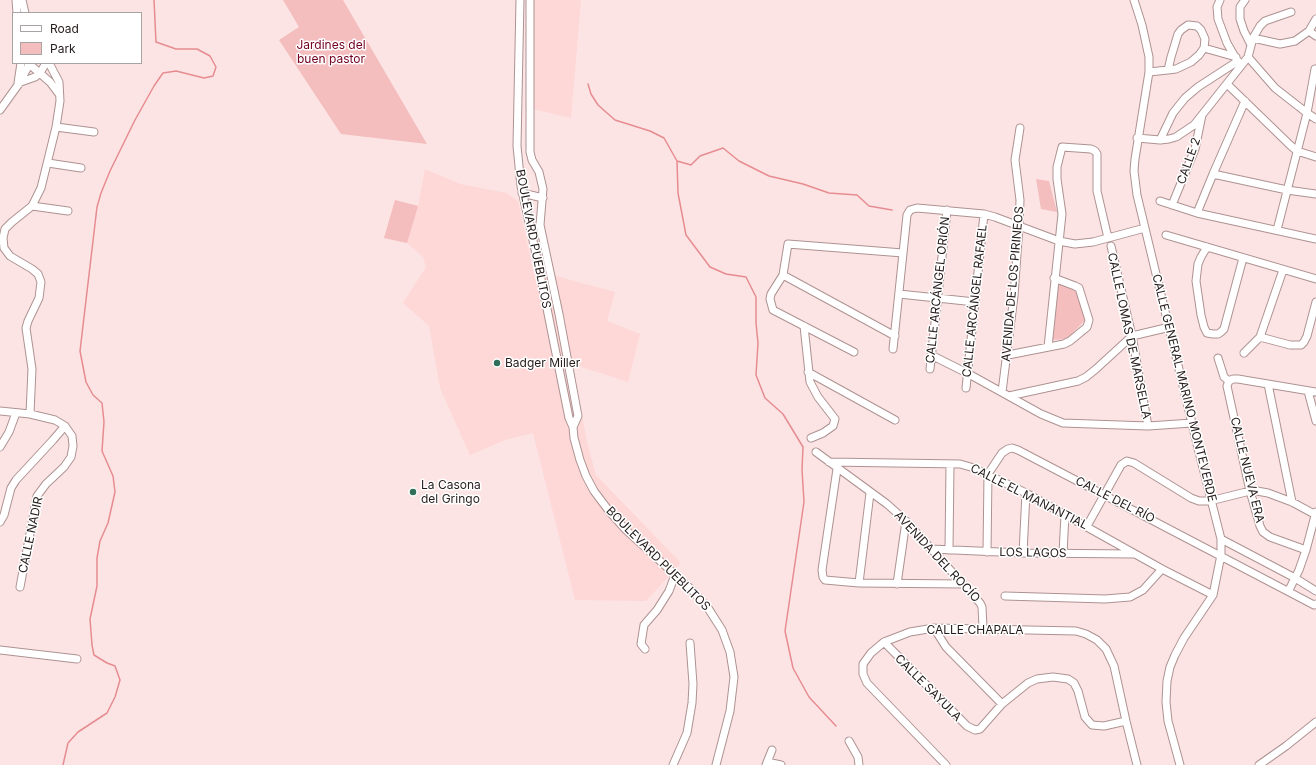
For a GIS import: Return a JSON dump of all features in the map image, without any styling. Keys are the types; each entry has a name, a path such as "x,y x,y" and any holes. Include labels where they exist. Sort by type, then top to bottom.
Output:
{"street":[{"path":"16,0 17,12"},
{"path":"22,0 25,12"},
{"name":"BOULEVARD PUEBLITOS","path":"520,0 518,146 522,193 549,316 569,418 573,427 574,438 580,460 594,491 609,511 626,530 708,608 722,630 730,652 734,677 730,711 716,765"},
{"name":"BOULEVARD PUEBLITOS","path":"530,0 530,152 532,160 539,172 543,188 540,225 559,314 578,416 573,427"},
{"name":"CALLE GENERAL MARINO MONTEVERDE","path":"1136,0 1147,44 1149,72 1135,159 1137,195 1170,327 1210,501 1221,539 1221,555 1213,595 1184,638 1170,667 1166,702 1168,721 1180,765"},
{"path":"1220,0 1217,7 1218,18 1227,43 1238,62"},
{"path":"1245,0 1240,7 1240,19 1244,31 1252,42"},
{"path":"520,12 526,17 530,12"},
{"path":"1160,140 1173,113 1185,98 1198,87 1248,57 1252,42 1260,26 1265,21 1291,12"},
{"path":"1252,42 1287,43 1295,41 1309,31 1316,19"},
{"path":"1149,72 1168,70 1191,62 1204,48 1205,39 1201,30 1197,26 1188,25 1178,34 1168,70"},
{"path":"1309,31 1316,36"},
{"path":"520,40 524,37 528,37 530,40"},
{"path":"1204,48 1238,62"},
{"path":"1248,57 1275,88 1316,119"},
{"path":"1138,138 1160,140 1176,137 1186,131 1202,115 1227,84 1238,62"},
{"path":"16,86 21,64"},
{"path":"0,110 28,64"},
{"path":"30,64 50,82 59,94"},
{"path":"16,86 40,73 46,64"},
{"path":"30,414 32,369 26,328 39,298 41,282 38,274 10,256 4,248 3,238 5,229 32,206 41,188 48,163 56,127 59,108 59,94 57,77 48,64"},
{"path":"1277,230 1307,113 1315,69"},
{"path":"1227,84 1290,145 1298,151 1316,157"},
{"path":"1197,213 1245,101"},
{"name":"CALLE 2","path":"1172,205 1193,154 1200,130 1202,115"},
{"path":"56,127 94,132"},
{"name":"AVENIDA DE LOS PIRINEOS","path":"1002,392 1008,355 1020,226 1020,200 1015,160 1020,128"},
{"name":"CALLE LOMAS DE MARSELLA","path":"1060,241 1062,214 1057,167 1062,147 1091,149 1097,154 1096,191 1108,238"},
{"path":"48,163 81,168"},
{"path":"1213,174 1287,190 1316,194"},
{"path":"522,193 543,198"},
{"path":"1160,201 1197,213 1316,239"},
{"path":"32,206 68,211"},
{"path":"894,350 907,215 910,210 917,208 984,214 1060,241 1075,244 1108,238 1145,228"},
{"name":"CALLE ARCÁNGEL ORIÓN","path":"930,369 947,210"},
{"name":"CALLE ARCÁNGEL RAFAEL","path":"966,388 984,214"},
{"path":"1166,236 1316,279"},
{"path":"1048,347 1054,278 1060,241"},
{"path":"854,352 773,310 770,299 771,294 783,275 788,244 903,253"},
{"name":"CALLE LOMAS DE MARSELLA","path":"1111,246 1132,336 1148,426"},
{"path":"1207,247 1198,264 1196,281 1201,315 1207,333 1218,334 1224,328 1243,258"},
{"path":"1244,353 1260,337 1283,270"},
{"path":"783,275 895,336"},
{"path":"1008,355 1064,344 1087,327 1089,320 1079,288 1054,278"},
{"path":"899,294 975,302"},
{"path":"1260,337 1290,345 1301,345 1307,336 1316,302"},
{"path":"549,316 559,314"},
{"path":"804,326 810,382 818,397 835,419 833,426 823,433 811,438"},
{"path":"1009,396 1071,383 1086,378 1132,336 1170,327"},
{"path":"932,355 1041,414 1063,423 1148,426 1192,423"},
{"name":"CALLE NUEVA ERA","path":"1218,358 1224,377 1228,383 1250,491 1258,521 1263,532 1270,537 1306,550"},
{"path":"808,372 895,420"},
{"path":"1228,383 1233,379 1238,379 1316,392"},
{"path":"1268,384 1292,502"},
{"path":"1308,391 1316,421"},
{"path":"0,411 30,414 55,420 65,426 16,480 11,488 4,515 0,522"},
{"path":"0,447 9,432 16,413"},
{"name":"CALLE NADIR","path":"20,586 38,496 46,484 64,467 71,457 73,446 72,436 65,426"},
{"name":"CALLE DEL RÍO","path":"988,474 1002,453 1008,449 1018,450 1289,590 1314,605 1316,604"},
{"name":"AVENIDA DEL ROCÍO","path":"816,452 837,469 887,504 906,521 982,607 983,628"},
{"path":"1087,526 1121,465 1127,461 1134,463 1191,498 1199,500 1210,501 1250,491 1268,493 1292,502 1316,514 1306,550 1289,590"},
{"name":"CALLE EL MANANTIAL","path":"828,462 967,465 1026,493 1162,569 1213,595"},
{"path":"949,550 950,464"},
{"path":"837,469 822,570 823,577 826,580 859,583 963,584"},
{"path":"987,552 988,474"},
{"path":"859,583 870,493"},
{"path":"1023,553 1026,493"},
{"path":"1063,554 1065,515"},
{"path":"898,584 906,521"},
{"path":"1221,539 1316,591"},
{"name":"LOS LAGOS","path":"931,549 1063,554 1135,554"},
{"path":"1005,596 1105,599 1130,597 1144,590 1162,569"},
{"path":"646,649 641,644 644,625 669,591 675,575"},
{"path":"934,628 946,647 1002,704 1028,683 1037,679 1053,677 1061,678 1068,679 1074,683 1078,691 1085,718 1092,725 1104,726 1126,721"},
{"name":"CALLE CHAPALA","path":"946,765 867,683 863,674 863,664 867,657 884,642 910,632 934,628 983,628 1076,631 1086,634 1106,649 1114,666 1137,765"},
{"name":"CALLE SAYULA","path":"884,642 967,726 975,730 980,729 986,724 1002,704"},
{"path":"673,765 687,732 692,703 693,684 690,643"},
{"path":"0,650 77,659"},
{"path":"1259,765 1316,722"},
{"path":"848,741 858,757 859,765"},
{"path":"772,750 766,763 781,765"}],"shaded area":[{"path":"534,0 581,0 571,118 533,109"},
{"path":"425,169 460,184 506,193 518,201 534,275 556,276 615,292 607,321 640,334 628,382 572,364 587,442 596,475 681,563 646,601 575,600 533,433 505,440 470,455 440,388 429,326 403,303 426,267 423,257 407,243 384,238 395,200 418,206"}],"green space":[{"name":"Jardines del buen pastor","path":"283,0 343,0 427,144 341,134 279,40 299,27"},
{"path":"1036,179 1049,181 1057,212 1041,209"},
{"path":"395,200 418,206 407,243 384,238"},
{"path":"1055,282 1077,289 1085,320 1067,339 1051,340"}],"waterway":[{"path":"63,765 68,743 78,732 107,713 115,697 120,680 115,666 94,655 90,619 97,586 97,558 100,541 108,523 115,492 113,476 102,451 104,422 102,403 93,395 86,382 80,351 97,207 110,171 135,120 163,73 176,71 204,78 213,76 216,67 210,56 197,49 176,49 156,42 154,0"},
{"path":"588,84 591,94 598,105 615,120 650,131 664,138 677,161 678,193 686,235 710,267 726,274 746,277 756,297 758,343 756,375 765,398 783,414 803,447 802,470 804,502 785,631 793,668 809,697 836,726"},
{"path":"677,161 691,165 700,156 723,148 739,161 769,176 803,184 829,193 857,195 869,206 892,210"}],"place":[{"name":"Badger Miller","path":"497,363"},
{"name":"La Casona del Gringo","path":"413,492"}]}
